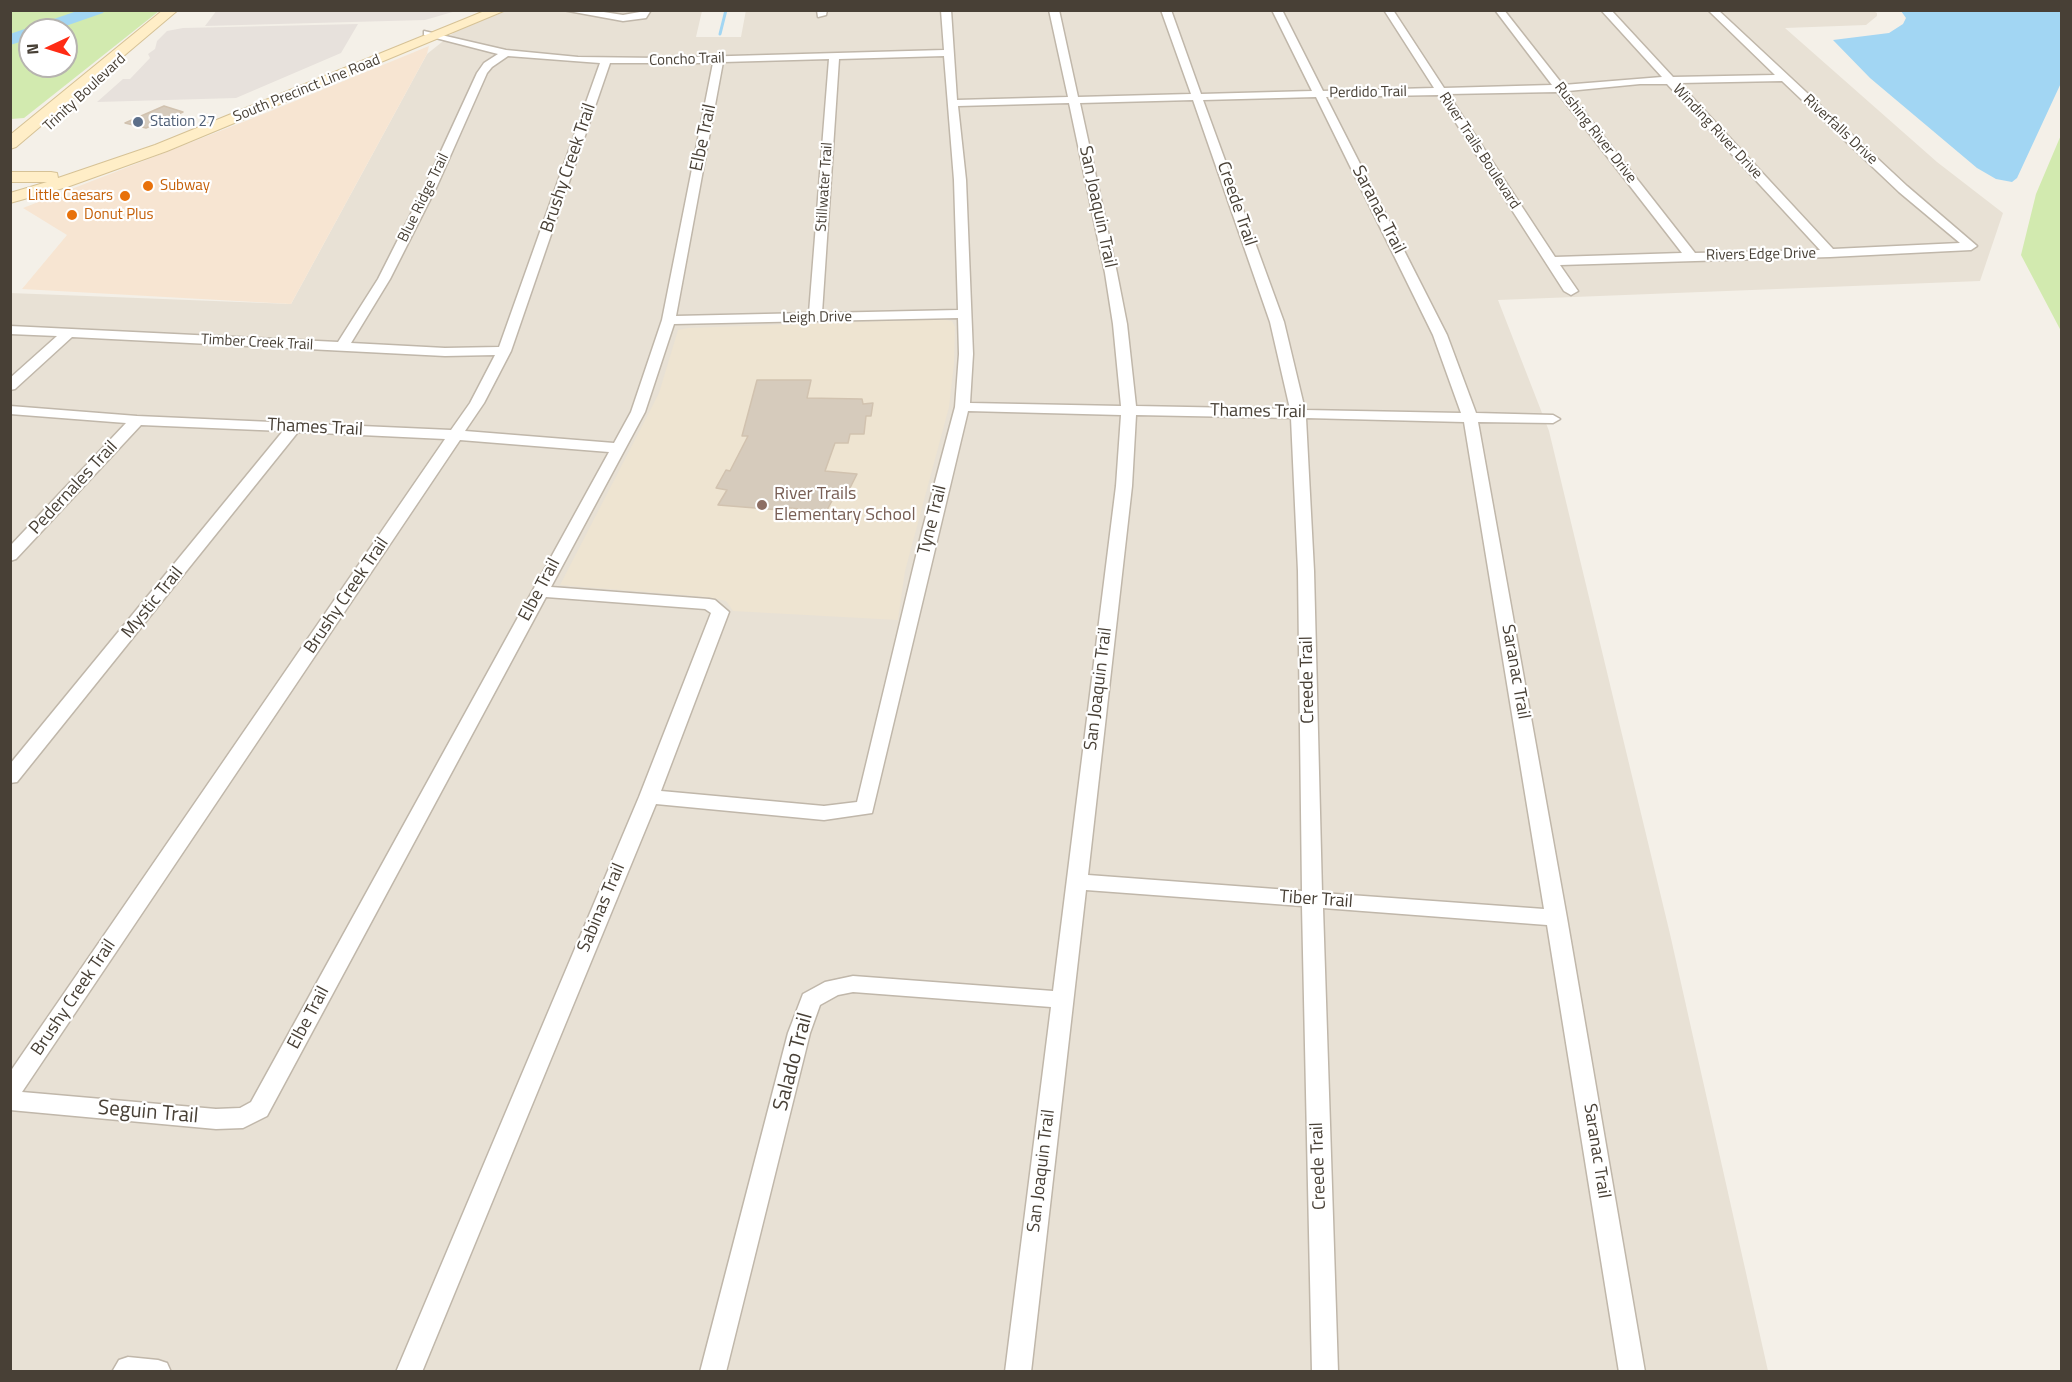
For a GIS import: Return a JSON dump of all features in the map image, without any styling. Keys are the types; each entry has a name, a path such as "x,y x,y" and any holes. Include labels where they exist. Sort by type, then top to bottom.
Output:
{"main road":[{"name":"Trinity Boulevard","path":"10,162 122,60 172,10"},
{"path":"10,189 123,154 202,126 340,66 434,34 483,10"},
{"name":"South Precinct Line Road","path":"10,198 110,167 202,126 239,117 434,34 500,10"},
{"name":"Trinity Boulevard","path":"10,144 45,113 158,23"},
{"path":"239,117 234,116 236,112 333,73 340,66"},
{"path":"10,177 55,176"}],"street":[{"path":"567,10 602,17 642,14"},
{"name":"Tyne Trail","path":"649,797 824,813 865,808 930,531 962,407 966,354 960,180 946,10"},
{"name":"San Joaquin Trail","path":"1018,1371 1124,486 1129,409 1117,303 1054,10"},
{"name":"Creede Trail","path":"1166,10 1278,322 1298,412 1306,571 1312,900 1325,1371"},
{"name":"Saranac Trail","path":"1277,10 1440,335 1470,417 1557,918 1632,1371"},
{"name":"River Trails Boulevard","path":"1388,10 1570,291"},
{"name":"Rushing River Drive","path":"1499,10 1691,256"},
{"name":"Winding River Drive","path":"1605,10 1830,254"},
{"name":"Riverfalls Drive","path":"1712,10 1903,189 1971,246"},
{"name":"Concho Trail","path":"434,34 506,53 606,61 949,53"},
{"name":"Blue Ridge Trail","path":"342,347 394,258 482,73 488,64 506,53"},
{"name":"Stillwater Trail","path":"815,318 834,56"},
{"name":"Elbe Trail","path":"271,1088 638,412 669,321 687,217 719,59"},
{"name":"Brushy Creek Trail","path":"10,1091 477,403 504,351 606,61"},
{"name":"Perdido Trail","path":"952,103 1560,88 1670,80 1785,78"},
{"name":"Rivers Edge Drive","path":"1551,261 1830,254 1971,246"},
{"name":"Leigh Drive","path":"669,321 964,314"},
{"name":"Timber Creek Trail","path":"10,330 445,352 504,351"},
{"path":"10,386 69,333"},
{"name":"Thames Trail","path":"962,407 1298,412 1553,419"},
{"name":"Thames Trail","path":"10,410 137,420 455,435 619,448"},
{"name":"Pedernales Trail","path":"10,556 137,420"},
{"name":"Mystic Trail","path":"10,777 294,428"},
{"name":"Sabinas Trail","path":"409,1371 649,797 720,612 709,604 540,591"},
{"name":"Tiber Trail","path":"1076,882 1557,918"},
{"name":"Salado Trail","path":"712,1371 800,1033 811,1000 833,988 853,984 1062,1000"},
{"name":"Seguin Trail","path":"10,1100 234,1119 243,1118 259,1109 271,1088"},
{"path":"125,1371 128,1369 158,1371"}],"shaded area":[{"path":"217,10 456,11 425,20 205,26"},
{"path":"746,10 1873,11 1877,13 1877,16 1866,25 1785,28 1937,162 2003,213 1980,281 1498,300 1549,431 1670,934 1768,1371 11,1371 10,293 291,304 427,54 457,30 506,11 702,11 696,37 741,37"},
{"path":"358,24 341,53 236,98 97,102 123,79 130,79 150,58 148,54 155,49 157,41 167,31 183,28"},
{"path":"429,46 427,54 291,304 22,289 67,235 23,208 266,113"},
{"name":"River Trails Elementary School","path":"940,319 952,321 955,327 949,407 905,571 898,620 733,611 726,601 708,597 560,585 659,393 678,330"}],"green space":[{"path":"11,10 159,10 78,75 78,18 18,18 18,78 74,78 24,118 11,119"},
{"path":"2061,135 2061,331 2021,255 2036,194"}],"water":[{"path":"1901,11 2061,11 2061,83 2017,178 2012,182 1996,179 1977,168 1870,78 1833,40 1889,33 1903,24 1906,18"}],"building":[{"path":"164,106 183,112 146,128 125,123"},
{"name":"River Trails Elementary School","path":"757,380 811,380 807,398 862,399 863,404 873,403 871,416 866,416 864,434 850,434 848,443 835,443 825,471 857,474 845,498 834,497 826,512 782,507 780,510 718,505 727,490 716,488 726,470 730,471 748,436 742,436"}],"waterway":[{"path":"73,18 97,10"},
{"path":"720,34 726,10"},
{"path":"10,40 18,37"}],"place":[{"name":"Station 27","path":"138,122"},
{"name":"Subway","path":"148,186"},
{"name":"Little Caesars","path":"125,196"},
{"name":"Donut Plus","path":"72,215"},
{"name":"River Trails Elementary School","path":"762,505"}]}
